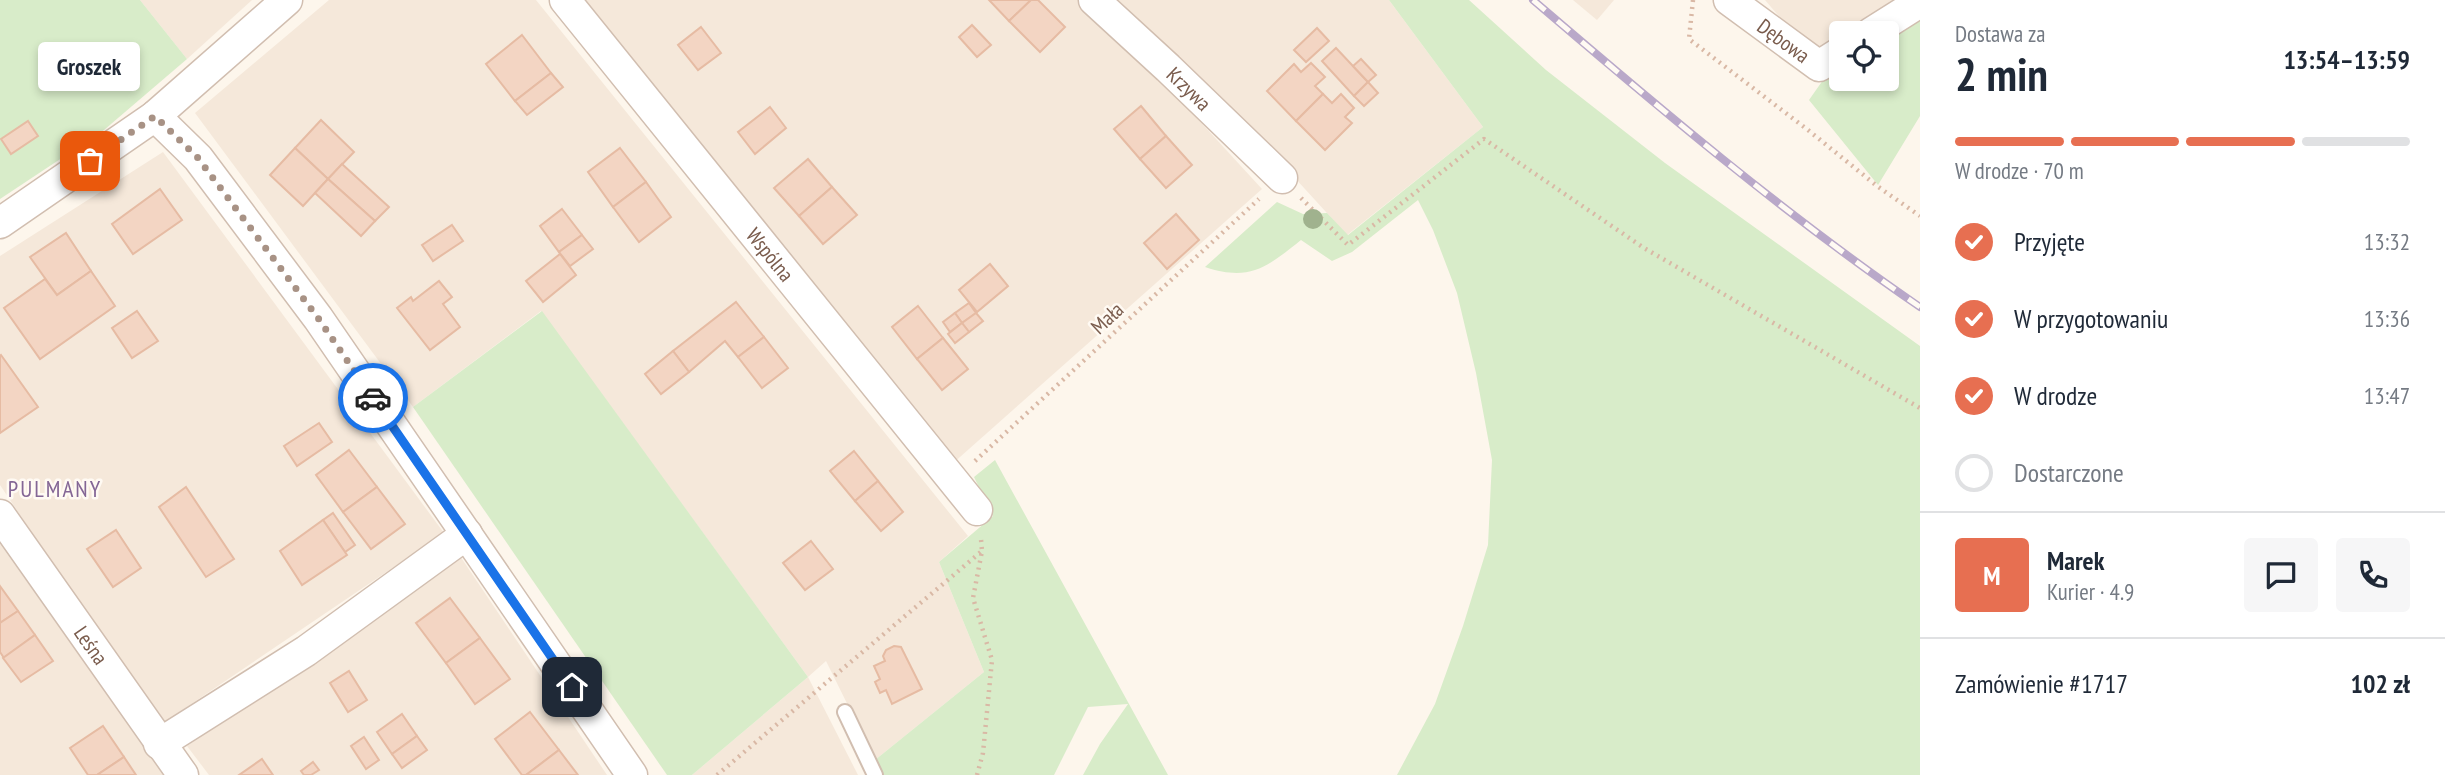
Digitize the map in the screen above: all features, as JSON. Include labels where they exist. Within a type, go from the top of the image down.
[{"type":"street","points":[[0,223],[155,116],[287,0]]},
{"type":"street","name":"Wspólna","points":[[565,0],[977,510]]},
{"type":"street","name":"Krzywa","points":[[1094,0],[1282,178]]},
{"type":"street","name":"Dębowa","points":[[1729,0],[1819,66],[1829,60]]},
{"type":"street","points":[[1890,21],[1920,2]]},
{"type":"street","points":[[155,116],[198,158],[318,318],[632,775]]},
{"type":"street","name":"Leśna","points":[[0,515],[183,775]]},
{"type":"street","points":[[159,744],[306,650],[467,534]]},
{"type":"lane","points":[[845,712],[875,775]]},
{"type":"path","points":[[1693,0],[1689,38],[1877,186],[1920,216]]},
{"type":"path","points":[[1282,178],[1348,245],[1484,138],[1644,248],[1920,408]]},
{"type":"path","name":"Mała","points":[[954,480],[1282,178]]},
{"type":"path","points":[[977,510],[982,551],[973,598],[992,660],[983,753],[977,775]]},
{"type":"path","points":[[717,775],[982,551]]},
{"type":"shaded area","points":[[140,0],[252,0],[187,59]]},
{"type":"shaded area","points":[[329,0],[536,0],[968,536],[939,562],[984,672],[875,760],[826,661],[808,677],[541,311],[413,407],[195,113]]},
{"type":"shaded area","points":[[583,0],[1084,0],[1138,54],[1262,189],[951,465]]},
{"type":"shaded area","points":[[1113,0],[1389,0],[1483,127],[1347,235],[1294,177]]},
{"type":"shaded area","points":[[1573,0],[1614,0],[1597,20]]},
{"type":"shaded area","points":[[1765,0],[1920,0],[1898,21],[1829,21],[1828,73]]},
{"type":"shaded area","points":[[163,152],[444,533],[162,726],[0,485],[0,256]]},
{"type":"shaded area","points":[[0,544],[165,775],[0,775]]},
{"type":"shaded area","points":[[460,556],[607,775],[209,775],[187,746]]},
{"type":"shaded area","points":[[808,677],[858,775],[692,775]]},
{"type":"green space","points":[[0,0],[140,0],[187,59],[104,130],[0,199]]},
{"type":"green space","points":[[1389,0],[1469,0],[1546,70],[1665,163],[1920,346],[1920,775],[1397,775],[1435,704],[1488,545],[1492,460],[1476,373],[1457,293],[1433,230],[1418,200],[1352,252],[1332,261],[1301,240],[1278,258],[1257,269],[1234,273],[1205,267],[1277,202],[1303,214],[1327,213],[1348,235],[1483,127]]},
{"type":"green space","points":[[1920,12],[1920,116],[1878,185],[1809,100],[1829,72],[1829,91],[1899,91],[1899,26]]},
{"type":"green space","points":[[542,311],[808,677],[692,775],[667,775],[413,407]]},
{"type":"green space","points":[[995,460],[1168,775],[1083,775],[1100,744],[1128,704],[1088,707],[1054,775],[882,775],[875,760],[984,672],[939,562],[993,516],[974,477]]},
{"type":"building","points":[[989,0],[1031,0],[1009,21]]},
{"type":"building","points":[[1031,0],[1038,0],[1065,27],[1040,52],[1009,21]]},
{"type":"building","points":[[972,25],[991,45],[977,57],[959,37]]},
{"type":"building","points":[[701,27],[721,53],[698,70],[678,45]]},
{"type":"building","points":[[1317,28],[1329,41],[1306,62],[1294,50]]},
{"type":"building","points":[[522,35],[551,73],[515,101],[486,64]]},
{"type":"building","points":[[1336,48],[1368,82],[1354,96],[1322,61]]},
{"type":"building","points":[[1361,59],[1376,75],[1368,82],[1353,66]]},
{"type":"building","points":[[1311,63],[1325,77],[1315,86],[1323,94],[1296,121],[1267,91],[1294,64],[1301,72]]},
{"type":"building","points":[[551,73],[563,87],[527,115],[515,101]]},
{"type":"building","points":[[1368,82],[1378,93],[1364,106],[1354,96]]},
{"type":"building","points":[[1323,94],[1332,103],[1341,94],[1354,108],[1345,117],[1352,123],[1325,150],[1296,121]]},
{"type":"building","points":[[1141,106],[1166,136],[1140,159],[1114,129]]},
{"type":"building","points":[[770,107],[786,128],[755,154],[738,132]]},
{"type":"building","points":[[321,120],[354,152],[328,179],[295,148]]},
{"type":"building","points":[[28,121],[38,136],[11,154],[1,139]]},
{"type":"building","points":[[1166,136],[1192,165],[1166,188],[1140,159]]},
{"type":"building","points":[[295,148],[328,179],[303,206],[270,175]]},
{"type":"building","points":[[620,148],[646,182],[613,207],[588,172]]},
{"type":"building","points":[[808,159],[832,187],[799,216],[774,188]]},
{"type":"building","points":[[342,164],[389,207],[375,221],[328,179]]},
{"type":"building","points":[[328,179],[375,221],[361,236],[315,193]]},
{"type":"building","points":[[646,182],[671,217],[639,242],[613,207]]},
{"type":"building","points":[[832,187],[857,215],[823,244],[799,216]]},
{"type":"building","points":[[160,189],[182,220],[133,254],[112,224]]},
{"type":"building","points":[[562,209],[582,235],[559,252],[540,226]]},
{"type":"building","points":[[1176,214],[1199,240],[1167,269],[1144,243]]},
{"type":"building","points":[[452,225],[463,241],[433,261],[422,245]]},
{"type":"building","points":[[66,233],[91,271],[57,295],[30,257]]},
{"type":"building","points":[[582,235],[593,249],[570,266],[559,252]]},
{"type":"building","points":[[560,254],[576,275],[543,302],[526,281]]},
{"type":"building","points":[[990,264],[1008,286],[977,312],[959,290]]},
{"type":"building","points":[[91,271],[115,306],[40,359],[4,308],[45,279],[57,295]]},
{"type":"building","points":[[439,281],[452,297],[443,304],[460,327],[430,350],[397,308],[411,297],[413,301]]},
{"type":"building","points":[[736,302],[764,337],[738,357],[725,341],[689,372],[673,351]]},
{"type":"building","points":[[969,303],[976,313],[962,323],[955,313]]},
{"type":"building","points":[[918,306],[943,338],[917,359],[892,327]]},
{"type":"building","points":[[137,311],[158,341],[132,358],[112,328]]},
{"type":"building","points":[[955,313],[962,323],[950,332],[943,322]]},
{"type":"building","points":[[976,313],[983,321],[969,332],[962,323]]},
{"type":"building","points":[[962,323],[969,332],[955,343],[948,334]]},
{"type":"building","points":[[764,337],[788,368],[762,388],[738,357]]},
{"type":"building","points":[[943,338],[968,369],[942,390],[917,359]]},
{"type":"building","points":[[673,351],[689,372],[661,394],[645,374]]},
{"type":"building","points":[[0,356],[38,407],[0,433]]},
{"type":"building","points":[[319,423],[332,442],[297,466],[284,446]]},
{"type":"building","points":[[349,450],[377,487],[343,512],[316,475]]},
{"type":"building","points":[[854,451],[878,481],[855,501],[830,471]]},
{"type":"building","points":[[878,481],[903,512],[881,531],[855,501]]},
{"type":"building","points":[[186,487],[234,559],[206,577],[159,507]]},
{"type":"building","points":[[377,487],[405,524],[371,549],[343,512]]},
{"type":"building","points":[[333,513],[355,545],[345,552],[323,520]]},
{"type":"building","points":[[323,520],[347,555],[302,585],[280,551]]},
{"type":"building","points":[[116,530],[141,568],[113,587],[87,549]]},
{"type":"building","points":[[811,541],[833,569],[805,590],[783,563]]},
{"type":"building","points":[[0,586],[18,611],[0,623]]},
{"type":"building","points":[[450,598],[480,638],[446,663],[416,623]]},
{"type":"building","points":[[18,611],[35,635],[4,658],[0,652],[0,623]]},
{"type":"building","points":[[35,635],[53,661],[21,682],[3,658]]},
{"type":"building","points":[[480,638],[510,679],[475,704],[446,663]]},
{"type":"building","points":[[894,646],[901,647],[922,689],[892,704],[886,690],[880,693],[875,682],[880,679],[874,666],[885,661],[883,656],[886,650]]},
{"type":"building","points":[[349,671],[367,700],[348,712],[330,683]]},
{"type":"building","points":[[530,712],[559,750],[526,775],[522,775],[495,739]]},
{"type":"building","points":[[402,714],[417,736],[392,754],[377,732]]},
{"type":"building","points":[[103,726],[124,757],[97,775],[88,775],[70,748]]},
{"type":"building","points":[[417,736],[427,750],[402,768],[392,754]]},
{"type":"building","points":[[364,737],[379,760],[366,769],[351,746]]},
{"type":"building","points":[[559,750],[578,775],[526,775]]},
{"type":"building","points":[[124,757],[136,775],[97,775]]},
{"type":"building","points":[[262,759],[273,775],[239,775]]},
{"type":"building","points":[[313,762],[319,770],[311,775],[304,775],[301,771]]},
{"type":"railway","points":[[1533,0],[1771,197],[1920,307]]},
{"type":"way so far","points":[[90,161],[155,116],[198,158],[318,318],[373,398]]},
{"type":"place","name":"Groszek","points":[[90,161]]},
{"type":"district","name":"PULMANY","points":[[55,488]]},
{"type":"route","points":[[373,398],[572,687]]}]
